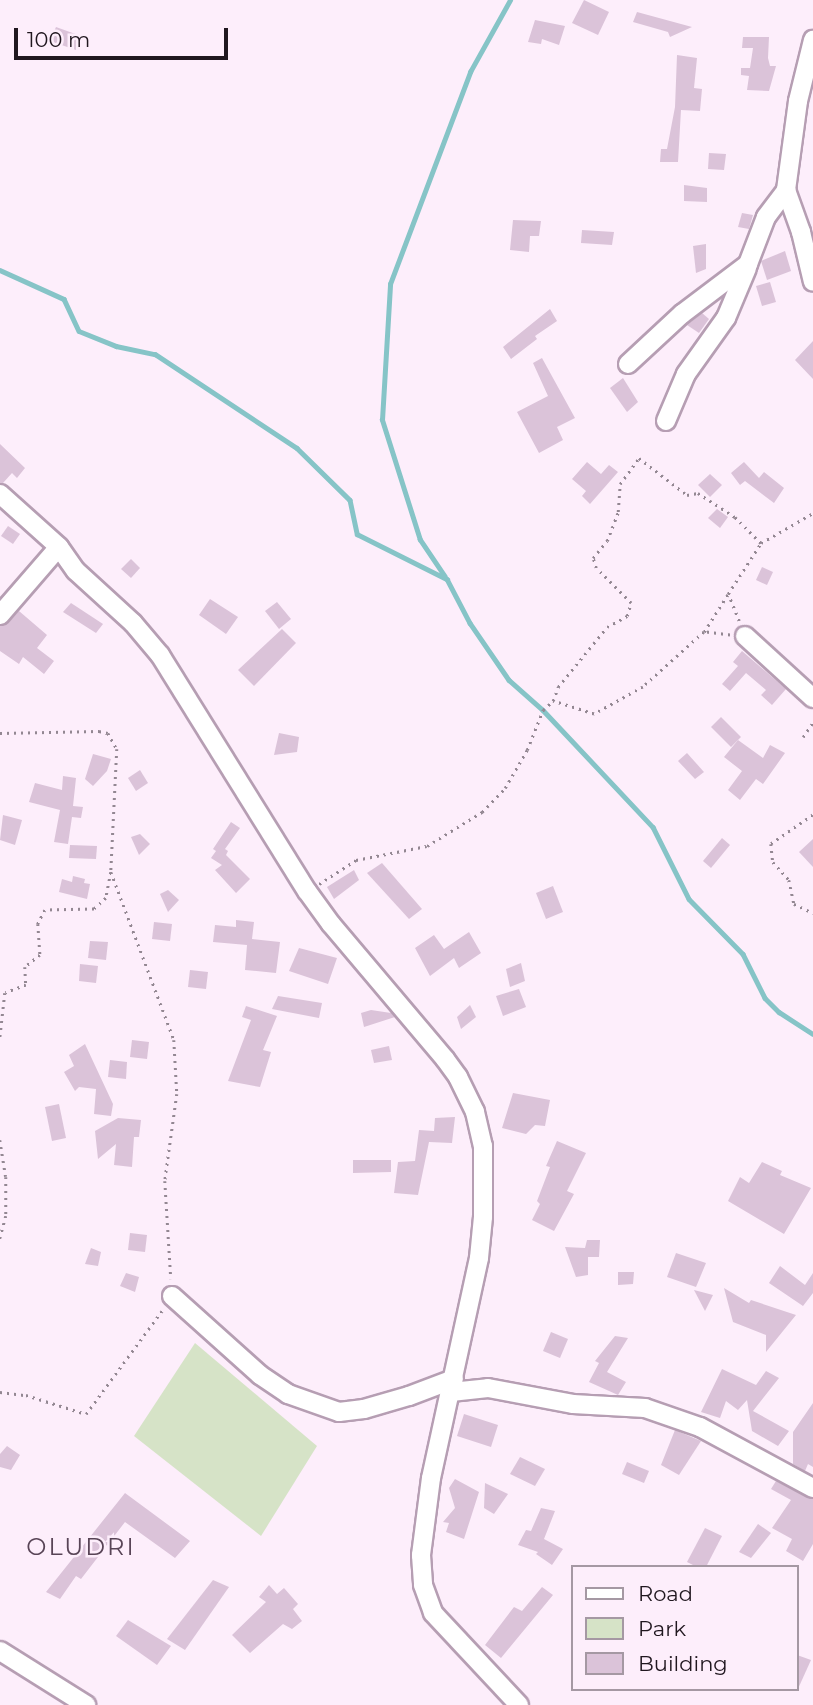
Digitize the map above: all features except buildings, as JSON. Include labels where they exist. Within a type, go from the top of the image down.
[{"type":"street","points":[[813,40],[798,101],[786,190],[801,232],[813,282]]},
{"type":"street","points":[[666,421],[682,381],[726,318],[766,218],[786,190]]},
{"type":"street","points":[[628,364],[682,314],[748,264]]},
{"type":"street","points":[[0,494],[59,547],[76,571],[117,607],[160,655],[307,891],[331,924],[444,1059],[475,1112],[483,1146],[483,1217],[479,1258],[426,1510],[421,1555],[423,1585],[433,1614],[519,1705]]},
{"type":"street","points":[[0,615],[59,547]]},
{"type":"street","points":[[746,636],[813,698]]},
{"type":"street","points":[[172,1296],[260,1375],[288,1394],[338,1412],[365,1409],[452,1386],[488,1388],[573,1404],[650,1410],[700,1427],[813,1488]]},
{"type":"street","points":[[0,1651],[86,1705]]},
{"type":"path","points":[[307,891],[356,860],[427,846],[482,812],[505,788],[527,750],[543,710],[553,701],[558,687],[607,627],[627,615],[631,603],[596,568],[593,558],[607,541],[618,512],[620,484],[639,458],[687,495],[698,493],[734,517],[761,543]]},
{"type":"path","points":[[553,701],[594,714],[643,687],[704,632],[761,543],[813,513]]},
{"type":"path","points":[[704,632],[746,636],[728,594]]},
{"type":"path","points":[[803,737],[813,722]]},
{"type":"path","points":[[0,733],[99,731],[108,733],[117,749],[111,872],[106,898],[94,909],[46,910],[38,924],[40,954],[25,967],[26,985],[5,993],[0,1038]]},
{"type":"path","points":[[813,815],[771,844],[773,862],[789,880],[794,904],[813,914]]},
{"type":"path","points":[[0,1392],[26,1395],[86,1414],[172,1296],[165,1181],[177,1094],[174,1040],[111,872]]},
{"type":"path","points":[[0,1140],[6,1177],[6,1216],[0,1239]]},
{"type":"green space","points":[[195,1343],[317,1446],[261,1536],[134,1436]]},
{"type":"waterway","points":[[445,577],[420,540],[382,420],[390,284],[470,72],[510,0]]},
{"type":"waterway","points":[[0,270],[64,299],[79,331],[116,346],[155,354],[297,448],[350,500],[357,534],[447,579],[470,623],[509,680],[543,710],[653,827],[689,899],[743,954],[765,998],[779,1012],[813,1034]]},
{"type":"district","name":"OLUDRI","points":[[81,1547]]}]
